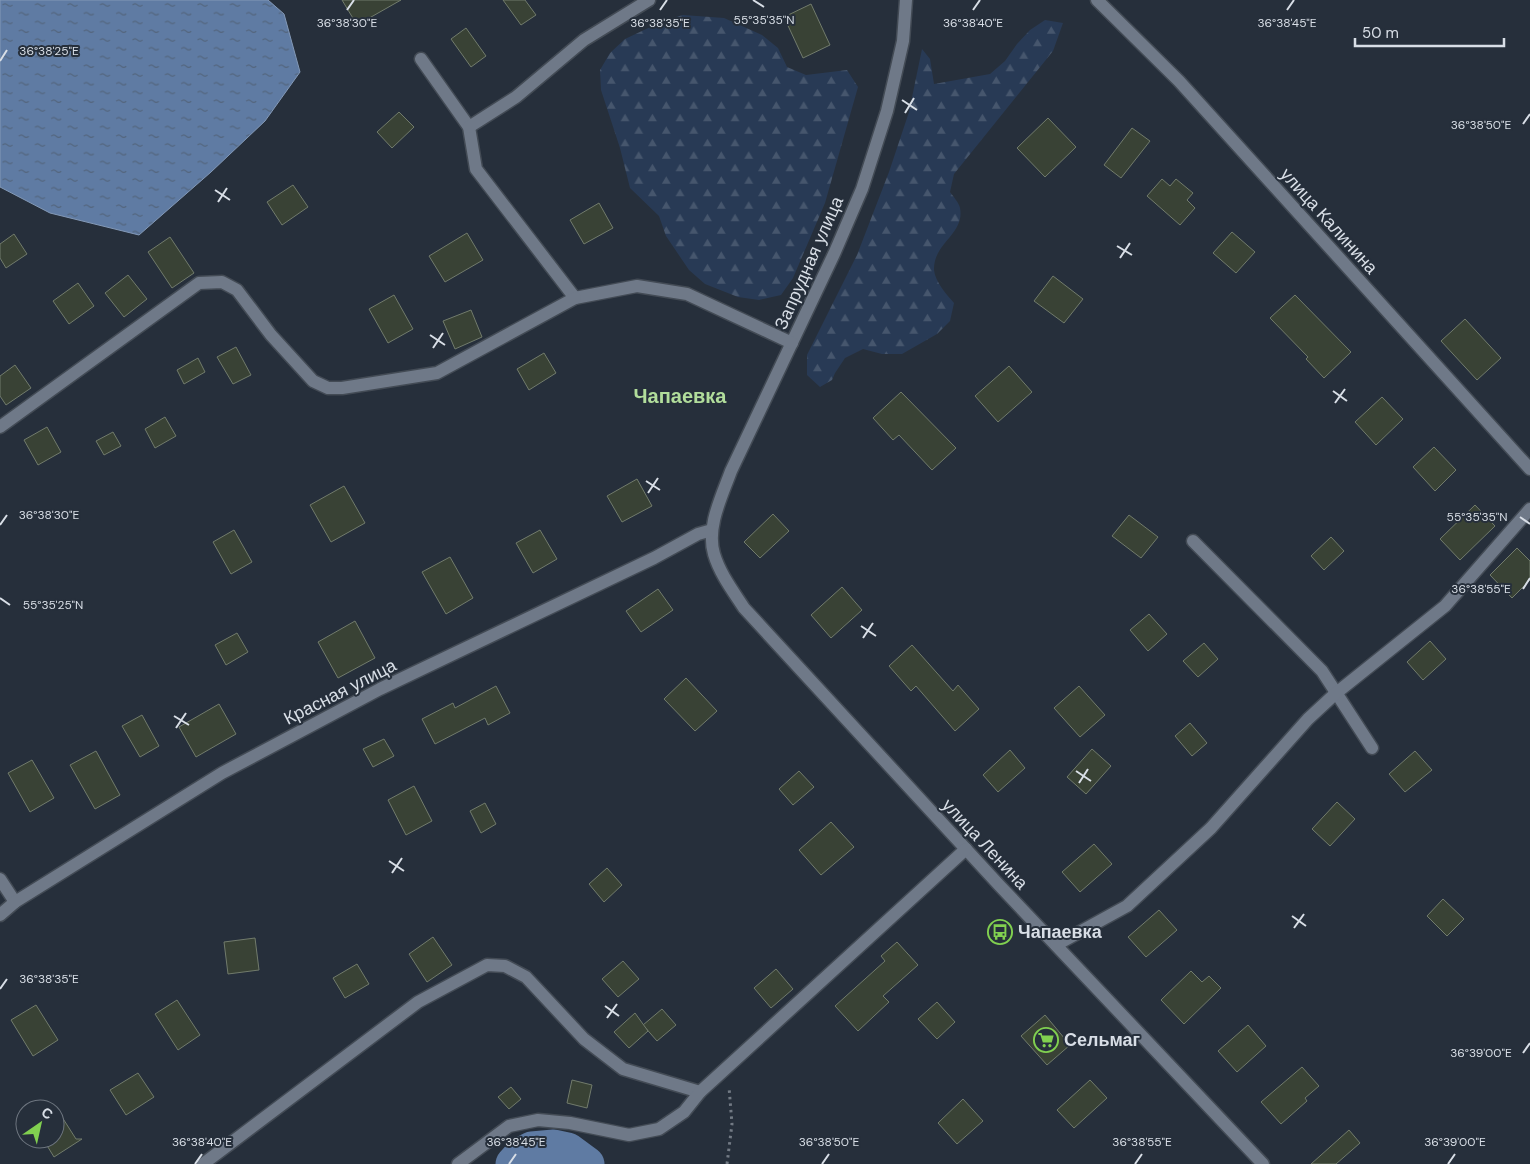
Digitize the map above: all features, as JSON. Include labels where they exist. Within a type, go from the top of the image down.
[{"type":"street","points":[[469,127],[516,97],[584,40],[649,0]]},
{"type":"street","name":"Запрудная улица","points":[[712,530],[731,471],[862,189],[887,111],[903,41],[906,0]]},
{"type":"street","name":"улица Калинина","points":[[1097,0],[1179,81],[1530,469]]},
{"type":"street","points":[[421,59],[469,127],[476,170],[575,298]]},
{"type":"street","points":[[0,427],[199,283],[222,282],[237,290],[271,335],[313,381],[328,388],[342,388],[437,373],[575,298],[637,286],[687,294],[792,343]]},
{"type":"street","points":[[1056,945],[1126,906],[1211,828],[1308,718],[1445,606],[1530,509]]},
{"type":"street","name":"улица Ленина","points":[[712,530],[714,552],[724,578],[744,608],[966,849],[1263,1164]]},
{"type":"street","name":"Красная улица","points":[[0,915],[16,902],[231,769],[380,690],[654,558],[698,534],[712,530]]},
{"type":"street","points":[[1193,541],[1322,672],[1372,748]]},
{"type":"street","points":[[458,1164],[509,1126],[538,1120],[570,1123],[629,1135],[659,1129],[684,1112],[700,1092],[966,849]]},
{"type":"street","points":[[0,879],[16,902]]},
{"type":"street","points":[[204,1164],[418,1002],[487,965],[505,966],[526,977],[584,1039],[623,1068],[700,1092]]},
{"type":"path","points":[[727,1164],[732,1124],[728,1067]]},
{"type":"green space","points":[[683,15],[724,18],[762,35],[778,48],[787,67],[806,75],[847,70],[858,87],[825,203],[793,278],[781,295],[759,300],[738,297],[705,284],[689,270],[666,236],[659,216],[630,188],[620,148],[601,90],[600,70],[610,53],[625,39],[663,21]]},
{"type":"green space","points":[[1045,20],[1063,23],[1053,51],[954,174],[950,192],[960,208],[960,217],[954,232],[938,253],[934,270],[939,284],[954,303],[950,321],[937,334],[902,354],[882,354],[863,349],[845,358],[832,380],[820,387],[807,375],[807,355],[857,255],[889,172],[909,112],[922,49],[930,59],[934,84],[990,74],[1005,61],[1030,30]]},
{"type":"water","points":[[0,0],[268,0],[284,14],[300,72],[265,121],[211,172],[139,235],[50,213],[0,187]]},
{"type":"building","points":[[342,0],[401,0],[357,25]]},
{"type":"building","points":[[503,0],[525,0],[536,15],[521,25]]},
{"type":"building","points":[[811,4],[830,45],[803,58],[784,17]]},
{"type":"building","points":[[466,28],[486,56],[471,67],[451,39]]},
{"type":"building","points":[[399,112],[414,127],[392,148],[377,132]]},
{"type":"building","points":[[1048,118],[1076,147],[1045,177],[1017,148]]},
{"type":"building","points":[[1132,128],[1150,141],[1121,178],[1104,165]]},
{"type":"building","points":[[1162,179],[1170,186],[1176,179],[1193,193],[1187,200],[1195,208],[1180,225],[1147,196]]},
{"type":"building","points":[[293,185],[308,207],[282,225],[267,202]]},
{"type":"building","points":[[599,203],[613,228],[584,244],[570,220]]},
{"type":"building","points":[[1232,232],[1255,252],[1236,273],[1213,253]]},
{"type":"building","points":[[467,233],[483,260],[445,282],[429,256]]},
{"type":"building","points":[[14,234],[27,254],[6,268],[0,258],[0,244]]},
{"type":"building","points":[[170,237],[194,273],[172,288],[148,252]]},
{"type":"building","points":[[128,275],[147,299],[124,317],[105,293]]},
{"type":"building","points":[[1053,276],[1083,299],[1064,323],[1034,301]]},
{"type":"building","points":[[78,283],[94,306],[69,324],[53,301]]},
{"type":"building","points":[[394,295],[413,329],[388,343],[369,309]]},
{"type":"building","points":[[1295,295],[1351,352],[1324,378],[1306,359],[1308,357],[1270,318]]},
{"type":"building","points":[[471,310],[482,337],[455,349],[443,321]]},
{"type":"building","points":[[1465,319],[1501,358],[1477,380],[1441,341]]},
{"type":"building","points":[[236,347],[251,375],[233,384],[217,357]]},
{"type":"building","points":[[544,353],[556,373],[529,390],[517,369]]},
{"type":"building","points":[[198,358],[205,372],[184,384],[177,370]]},
{"type":"building","points":[[15,365],[31,388],[6,405],[0,396],[0,376]]},
{"type":"building","points":[[1009,366],[1032,392],[998,422],[975,396]]},
{"type":"building","points":[[901,392],[956,448],[932,470],[899,435],[893,440],[873,418]]},
{"type":"building","points":[[1382,397],[1403,419],[1376,445],[1355,422]]},
{"type":"building","points":[[165,417],[176,436],[155,448],[145,429]]},
{"type":"building","points":[[47,427],[61,452],[38,465],[24,440]]},
{"type":"building","points":[[113,432],[121,446],[104,455],[96,441]]},
{"type":"building","points":[[1434,447],[1456,470],[1435,491],[1413,467]]},
{"type":"building","points":[[637,479],[652,506],[622,522],[607,496]]},
{"type":"building","points":[[344,486],[365,523],[331,542],[310,505]]},
{"type":"building","points":[[1475,505],[1495,526],[1460,560],[1440,539]]},
{"type":"building","points":[[773,514],[789,531],[760,558],[744,542]]},
{"type":"building","points":[[1129,515],[1158,537],[1141,558],[1112,536]]},
{"type":"building","points":[[234,530],[252,562],[231,574],[213,542]]},
{"type":"building","points":[[540,530],[557,559],[533,573],[516,543]]},
{"type":"building","points":[[1331,537],[1344,551],[1324,570],[1311,556]]},
{"type":"building","points":[[1517,548],[1530,561],[1530,580],[1512,598],[1490,575]]},
{"type":"building","points":[[450,557],[473,598],[446,614],[422,572]]},
{"type":"building","points":[[842,587],[862,610],[831,638],[811,615]]},
{"type":"building","points":[[658,589],[673,610],[641,632],[626,611]]},
{"type":"building","points":[[1149,614],[1167,634],[1148,651],[1130,630]]},
{"type":"building","points":[[355,621],[375,658],[338,678],[318,642]]},
{"type":"building","points":[[237,633],[248,652],[226,665],[215,645]]},
{"type":"building","points":[[1430,641],[1446,659],[1423,680],[1407,662]]},
{"type":"building","points":[[1204,643],[1218,659],[1198,677],[1183,661]]},
{"type":"building","points":[[912,645],[953,691],[958,685],[979,709],[955,731],[916,686],[911,691],[889,666]]},
{"type":"building","points":[[686,678],[717,711],[695,731],[664,699]]},
{"type":"building","points":[[496,686],[510,713],[488,725],[485,718],[435,744],[422,719],[453,703],[455,708]]},
{"type":"building","points":[[1079,686],[1105,715],[1080,737],[1054,708]]},
{"type":"building","points":[[219,704],[236,734],[196,757],[179,727]]},
{"type":"building","points":[[142,715],[159,746],[140,757],[122,726]]},
{"type":"building","points":[[1190,723],[1207,743],[1192,756],[1175,736]]},
{"type":"building","points":[[384,739],[394,756],[373,767],[363,749]]},
{"type":"building","points":[[1092,749],[1111,766],[1086,794],[1067,777]]},
{"type":"building","points":[[1010,750],[1025,768],[998,792],[983,775]]},
{"type":"building","points":[[96,751],[120,795],[95,809],[70,765]]},
{"type":"building","points":[[1415,751],[1432,770],[1405,792],[1389,774]]},
{"type":"building","points":[[32,760],[54,798],[30,812],[8,773]]},
{"type":"building","points":[[799,771],[814,787],[793,805],[779,789]]},
{"type":"building","points":[[414,786],[432,821],[406,835],[388,800]]},
{"type":"building","points":[[1337,802],[1355,819],[1330,846],[1312,829]]},
{"type":"building","points":[[485,803],[496,824],[481,833],[470,811]]},
{"type":"building","points":[[831,822],[854,847],[821,875],[799,850]]},
{"type":"building","points":[[1094,844],[1112,864],[1080,892],[1062,872]]},
{"type":"building","points":[[607,868],[622,885],[604,902],[589,884]]},
{"type":"building","points":[[1443,899],[1464,919],[1447,936],[1427,916]]},
{"type":"building","points":[[1159,910],[1177,930],[1146,957],[1128,937]]},
{"type":"building","points":[[433,937],[452,965],[427,982],[409,954]]},
{"type":"building","points":[[255,938],[259,970],[228,974],[224,942]]},
{"type":"building","points":[[897,942],[918,965],[883,996],[889,1002],[858,1031],[835,1006],[885,961],[881,956]]},
{"type":"building","points":[[623,961],[639,979],[618,997],[602,979]]},
{"type":"building","points":[[357,964],[369,984],[345,998],[333,978]]},
{"type":"building","points":[[776,969],[793,989],[771,1008],[754,988]]},
{"type":"building","points":[[1191,971],[1202,982],[1209,976],[1221,988],[1184,1024],[1161,1000]]},
{"type":"building","points":[[177,1000],[200,1035],[178,1050],[155,1014]]},
{"type":"building","points":[[937,1002],[955,1022],[937,1039],[918,1019]]},
{"type":"building","points":[[36,1005],[58,1040],[33,1056],[11,1020]]},
{"type":"building","points":[[662,1009],[676,1025],[657,1041],[643,1025]]},
{"type":"building","points":[[635,1013],[648,1031],[629,1048],[614,1032]]},
{"type":"building","name":"Сельмаг","points":[[1045,1015],[1070,1045],[1047,1065],[1021,1036]]},
{"type":"building","points":[[1248,1025],[1266,1046],[1237,1072],[1218,1051]]},
{"type":"building","points":[[1302,1067],[1319,1086],[1305,1098],[1307,1101],[1281,1124],[1261,1102]]},
{"type":"building","points":[[138,1073],[154,1097],[126,1115],[110,1090]]},
{"type":"building","points":[[572,1080],[592,1085],[587,1108],[567,1103]]},
{"type":"building","points":[[1090,1080],[1107,1098],[1074,1128],[1057,1110]]},
{"type":"building","points":[[511,1087],[521,1099],[509,1109],[498,1097]]},
{"type":"building","points":[[963,1099],[983,1121],[957,1144],[938,1123]]},
{"type":"building","points":[[65,1122],[76,1139],[82,1139],[54,1157],[49,1149],[65,1149]]},
{"type":"building","points":[[1349,1130],[1360,1143],[1336,1164],[1311,1164]]},
{"type":"waterway","points":[[513,1164],[522,1154],[532,1149],[554,1147],[568,1150],[587,1164]]},
{"type":"place","name":"Чапаевка","points":[[1000,932]]},
{"type":"place","name":"Сельмаг","points":[[1046,1040]]},
{"type":"district","name":"Чапаевка","points":[[680,396]]}]
